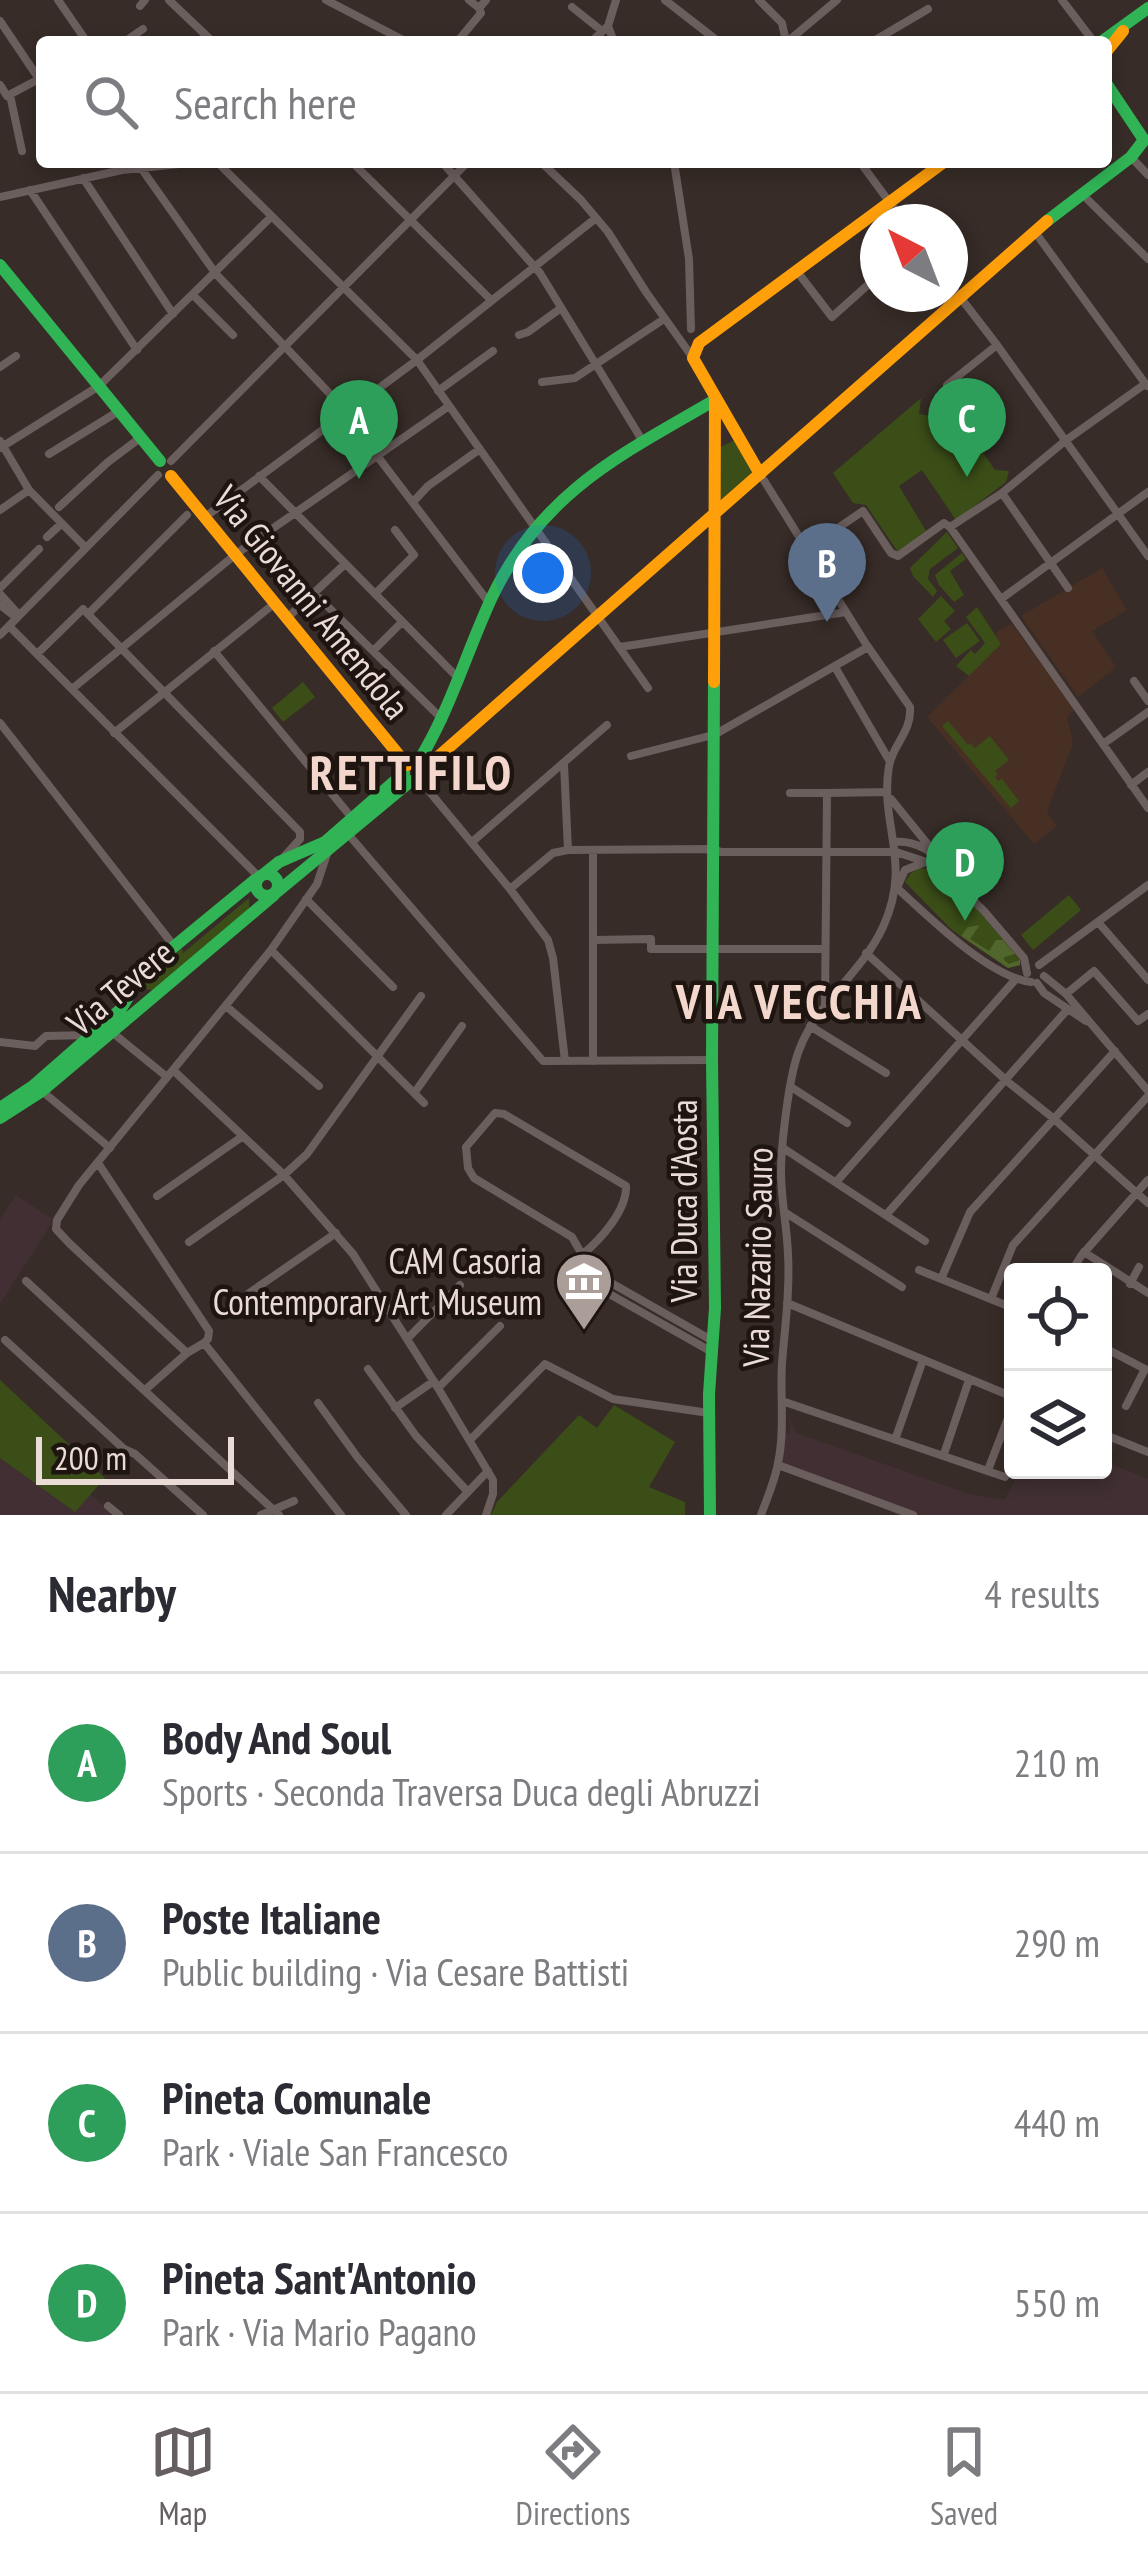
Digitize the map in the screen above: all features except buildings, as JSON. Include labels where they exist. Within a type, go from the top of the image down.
[{"type":"street","points":[[58,0],[83,36]]},
{"type":"street","points":[[169,0],[207,36]]},
{"type":"street","points":[[326,0],[395,36]]},
{"type":"street","points":[[462,36],[481,13],[482,4],[469,0]]},
{"type":"street","points":[[597,36],[616,0]]},
{"type":"street","points":[[665,0],[711,36]]},
{"type":"street","points":[[759,0],[782,22],[785,36]]},
{"type":"street","points":[[793,36],[837,0]]},
{"type":"street","points":[[1063,0],[1097,36]]},
{"type":"street","points":[[572,7],[610,36]]},
{"type":"street","points":[[1112,37],[1148,8]]},
{"type":"street","points":[[882,36],[928,9]]},
{"type":"street","points":[[0,21],[36,72]]},
{"type":"street","points":[[132,36],[143,28]]},
{"type":"street","points":[[8,96],[36,80]]},
{"type":"street","points":[[0,85],[8,96],[22,151]]},
{"type":"street","points":[[968,281],[1146,144],[1112,92]]},
{"type":"street","points":[[1131,157],[1148,176]]},
{"type":"street","points":[[0,196],[115,168]]},
{"type":"street","points":[[141,168],[214,272],[344,412],[490,606]]},
{"type":"street","points":[[223,168],[417,360],[648,688]]},
{"type":"street","points":[[358,168],[490,299]]},
{"type":"street","points":[[448,168],[535,266],[642,440]]},
{"type":"street","points":[[0,634],[462,168]]},
{"type":"street","points":[[547,168],[596,218],[693,358],[760,474],[910,707],[908,730],[889,760],[887,792],[897,888],[944,931],[1014,979]]},
{"type":"street","points":[[675,168],[689,259],[691,329]]},
{"type":"street","points":[[864,168],[890,202]]},
{"type":"street","points":[[693,358],[699,343],[710,334],[936,168]]},
{"type":"street","points":[[83,178],[173,314]]},
{"type":"street","points":[[30,190],[137,350]]},
{"type":"street","points":[[1081,193],[1148,259]]},
{"type":"street","points":[[86,548],[29,490],[1,445],[99,386],[271,217]]},
{"type":"street","points":[[205,517],[417,360],[596,218]]},
{"type":"street","points":[[950,527],[1147,386],[1035,232]]},
{"type":"street","name":"Via Giovanni Amendola","points":[[0,265],[548,940],[565,1061]]},
{"type":"street","points":[[796,270],[832,317],[860,292]]},
{"type":"street","points":[[193,296],[233,334]]},
{"type":"street","points":[[968,307],[1148,556]]},
{"type":"street","points":[[519,335],[561,308]]},
{"type":"street","points":[[279,862],[320,845],[413,772],[441,740],[715,514],[932,312]]},
{"type":"street","points":[[542,382],[574,378],[664,319]]},
{"type":"street","points":[[674,334],[691,329],[710,334]]},
{"type":"street","points":[[946,385],[997,344]]},
{"type":"street","points":[[438,391],[493,351]]},
{"type":"street","points":[[0,367],[16,356]]},
{"type":"street","points":[[441,740],[504,574],[535,527],[584,478],[715,400]]},
{"type":"street","name":"Via Duca d'Aosta","points":[[710,1515],[715,1308],[715,400]]},
{"type":"street","points":[[72,689],[236,554],[448,406]]},
{"type":"street","points":[[49,454],[119,411]]},
{"type":"street","points":[[713,435],[729,424]]},
{"type":"street","points":[[59,507],[140,438]]},
{"type":"street","points":[[413,502],[480,449]]},
{"type":"street","points":[[260,476],[460,680]]},
{"type":"street","points":[[0,510],[29,490]]},
{"type":"street","points":[[1000,599],[1148,492]]},
{"type":"street","points":[[1002,493],[1067,588]]},
{"type":"street","points":[[807,549],[863,511],[891,553],[898,556],[944,523],[950,527],[1148,808]]},
{"type":"street","points":[[88,614],[187,515]]},
{"type":"street","points":[[47,537],[61,524]]},
{"type":"street","points":[[375,594],[414,555],[395,530]]},
{"type":"street","points":[[39,549],[0,591],[37,654],[259,877],[261,895],[275,893]]},
{"type":"street","points":[[286,618],[345,564]]},
{"type":"street","points":[[314,593],[373,651],[441,740]]},
{"type":"street","points":[[114,733],[274,603]]},
{"type":"street","points":[[0,605],[15,620]]},
{"type":"street","points":[[0,1108],[33,1086],[121,1009],[138,979],[279,862],[301,838],[301,832],[83,609],[37,654]]},
{"type":"street","points":[[620,647],[846,612]]},
{"type":"street","points":[[373,651],[402,622]]},
{"type":"street","points":[[631,756],[713,735],[868,646]]},
{"type":"street","points":[[214,651],[352,818]]},
{"type":"street","points":[[835,667],[889,760]]},
{"type":"street","points":[[1134,681],[1148,700]]},
{"type":"street","points":[[1103,744],[1148,712]]},
{"type":"street","points":[[0,723],[174,946]]},
{"type":"street","points":[[471,842],[607,725]]},
{"type":"street","points":[[564,762],[568,850]]},
{"type":"street","name":"Via Tevere","points":[[0,1118],[42,1091],[113,1033],[349,834],[413,772]]},
{"type":"street","points":[[1131,784],[1148,772]]},
{"type":"street","points":[[790,794],[887,792]]},
{"type":"street","points":[[887,792],[942,865]]},
{"type":"street","points":[[825,1005],[827,793]]},
{"type":"street","points":[[349,834],[543,1061],[712,1060]]},
{"type":"street","points":[[510,889],[553,853],[568,850],[826,851],[896,847],[905,841],[931,852],[1037,974],[1066,994],[1148,1093],[1013,1246],[991,1299]]},
{"type":"street","points":[[593,850],[593,1061]]},
{"type":"street","points":[[187,1353],[56,1229],[57,1220],[79,1185],[271,950],[316,884],[328,851]]},
{"type":"street","points":[[897,888],[911,866],[942,865]]},
{"type":"street","points":[[837,1181],[1014,979],[1037,974],[1148,885]]},
{"type":"street","name":"Via Nazario Sauro","points":[[761,1515],[778,1465],[782,1431],[788,1254],[781,1170],[795,1063],[810,1025],[884,925],[897,888]]},
{"type":"street","points":[[306,899],[393,987]]},
{"type":"street","points":[[1098,922],[1148,980]]},
{"type":"street","points":[[593,940],[651,939],[651,949],[825,949]]},
{"type":"street","points":[[271,950],[424,1103]]},
{"type":"street","points":[[866,952],[1148,1203]]},
{"type":"street","points":[[1066,994],[1094,970],[1138,1021],[1148,1014]]},
{"type":"street","points":[[1037,974],[1044,993],[1088,1022]]},
{"type":"street","points":[[138,979],[141,993],[154,998]]},
{"type":"street","points":[[188,1242],[307,1154],[421,996]]},
{"type":"street","points":[[226,1006],[319,1086]]},
{"type":"street","points":[[886,1215],[1067,1010]]},
{"type":"street","points":[[810,1025],[886,1072]]},
{"type":"street","points":[[415,1092],[462,1026]]},
{"type":"street","points":[[113,1033],[243,1136],[353,1254],[488,1471],[495,1486],[486,1515]]},
{"type":"street","points":[[0,1042],[34,1046],[46,1036],[92,1035]]},
{"type":"street","points":[[941,1279],[970,1212],[1114,1051]]},
{"type":"street","points":[[791,1087],[847,1123]]},
{"type":"street","points":[[42,1091],[110,1148]]},
{"type":"street","name":"Via Duca d'Aosta","points":[[583,1254],[601,1237],[626,1199],[626,1186],[495,1113],[466,1147],[474,1178],[572,1237],[597,1287],[712,1347]]},
{"type":"street","points":[[157,1196],[243,1136]]},
{"type":"street","points":[[783,1148],[925,1241]]},
{"type":"street","points":[[98,1163],[209,1330],[208,1339],[145,1390]]},
{"type":"street","points":[[1077,1263],[1148,1180]]},
{"type":"street","points":[[784,1212],[902,1287]]},
{"type":"street","points":[[229,1307],[336,1233]]},
{"type":"street","points":[[1084,1252],[1148,1293]]},
{"type":"street","points":[[1130,1284],[1138,1267]]},
{"type":"street","points":[[919,1270],[1004,1304]]},
{"type":"street","points":[[26,1281],[276,1512]]},
{"type":"street","points":[[407,1339],[460,1285]]},
{"type":"street","points":[[787,1303],[1004,1397]]},
{"type":"street","points":[[395,1408],[436,1384],[500,1326]]},
{"type":"street","points":[[4,1340],[203,1515]]},
{"type":"street","points":[[204,1342],[341,1515]]},
{"type":"street","points":[[1112,1352],[1145,1370],[1126,1406]]},
{"type":"street","points":[[896,1437],[922,1360]]},
{"type":"street","points":[[470,1440],[545,1364],[614,1399],[710,1413]]},
{"type":"street","points":[[368,1369],[416,1436],[468,1492]]},
{"type":"street","points":[[944,1454],[969,1380]]},
{"type":"street","points":[[782,1401],[1004,1477]]},
{"type":"street","points":[[318,1403],[406,1515]]},
{"type":"street","points":[[988,1470],[1004,1426]]},
{"type":"street","points":[[1112,1438],[1148,1452]]},
{"type":"street","points":[[778,1465],[914,1515]]},
{"type":"street","points":[[446,1515],[488,1471]]},
{"type":"street","points":[[261,1515],[294,1501]]},
{"type":"street","points":[[108,1506],[118,1515]]},
{"type":"shaded area","points":[[1102,568],[1127,610],[1092,631],[1116,667],[1078,697],[1021,616]]},
{"type":"shaded area","points":[[1012,624],[1075,709],[1067,717],[1073,743],[1047,812],[1057,826],[1034,844],[927,717],[1001,644],[995,633]]},
{"type":"shaded area","points":[[16,1195],[54,1220],[0,1304],[0,1219]]},
{"type":"shaded area","points":[[788,1416],[797,1433],[969,1494],[1005,1500],[1016,1479],[1112,1479],[1112,1464],[1148,1479],[1148,1515],[897,1515],[779,1468],[780,1432],[789,1434]]},
{"type":"shaded area","points":[[0,1458],[74,1511],[90,1494],[114,1515],[0,1515]]},
{"type":"green space","points":[[921,398],[919,414],[957,416],[995,470],[1009,471],[1006,482],[956,520],[922,470],[899,486],[926,531],[898,552],[866,505],[853,503],[833,473]]},
{"type":"green space","points":[[735,440],[756,474],[720,506],[717,449]]},
{"type":"green space","points":[[947,532],[958,548],[930,569],[928,579],[937,591],[933,597],[910,568]]},
{"type":"green space","points":[[962,553],[966,559],[950,571],[964,595],[954,602],[935,575]]},
{"type":"green space","points":[[941,596],[955,611],[944,621],[951,629],[936,642],[918,619]]},
{"type":"green space","points":[[977,607],[1001,644],[969,676],[956,666],[985,643],[966,617]]},
{"type":"green space","points":[[967,623],[980,641],[956,658],[943,640]]},
{"type":"green space","points":[[303,682],[315,697],[283,722],[272,708]]},
{"type":"green space","points":[[948,721],[975,748],[990,736],[1009,760],[995,771],[995,777],[1019,801],[1011,808],[942,726]]},
{"type":"green space","points":[[920,868],[944,874],[946,883],[954,884],[966,902],[973,904],[1020,965],[1008,968],[952,930],[905,882]]},
{"type":"green space","points":[[1069,895],[1081,910],[1033,950],[1021,935]]},
{"type":"green space","points":[[249,898],[249,910],[152,990],[145,989],[144,980]]},
{"type":"green space","points":[[980,925],[970,939],[989,951],[996,940],[1003,940],[1015,954],[1004,960],[1009,964],[1020,960],[1020,965],[1008,968],[961,936],[968,927]]},
{"type":"green space","points":[[0,1380],[105,1478],[75,1512],[0,1458]]},
{"type":"green space","points":[[614,1405],[675,1442],[649,1487],[685,1502],[685,1515],[491,1515],[497,1502],[579,1415],[597,1428]]},
{"type":"traffic: fast","points":[[1109,36],[1148,8]]},
{"type":"traffic: fast","points":[[1047,221],[1131,157],[1144,140],[1112,92]]},
{"type":"traffic: fast","points":[[0,265],[160,461]]},
{"type":"traffic: fast","points":[[417,764],[492,597],[535,530],[559,503],[616,459],[715,400]]},
{"type":"traffic: fast","points":[[710,1515],[709,1394],[715,1308],[714,682]]},
{"type":"traffic: fast","points":[[264,874],[279,862],[325,842],[404,773]]},
{"type":"traffic: fast","points":[[277,892],[411,781]]},
{"type":"traffic: fast","points":[[267,874],[278,885],[267,896],[256,885],[267,874]]},
{"type":"traffic: fast","points":[[0,1108],[33,1086],[121,1009],[143,972],[255,880]]},
{"type":"traffic: fast","points":[[0,1118],[42,1091],[274,895]]},
{"type":"traffic: slow","points":[[1112,45],[1123,31]]},
{"type":"traffic: slow","points":[[760,474],[693,358],[699,343],[936,168]]},
{"type":"traffic: slow","points":[[422,771],[1047,221]]},
{"type":"traffic: slow","points":[[714,682],[715,400]]},
{"type":"traffic: slow","points":[[171,476],[407,765]]},
{"type":"place","name":"Pineta Comunale","points":[[967,477]]},
{"type":"place","name":"Body And Soul","points":[[359,479]]},
{"type":"place","name":"Poste Italiane","points":[[827,622]]},
{"type":"place","name":"Pineta Sant'Antonio","points":[[965,921]]},
{"type":"place","name":"CAM Casoria Contemporary Art Museum","points":[[584,1332]]},
{"type":"district","name":"RETTIFILO","points":[[412,772]]},
{"type":"district","name":"VIA VECCHIA","points":[[800,1001]]}]
